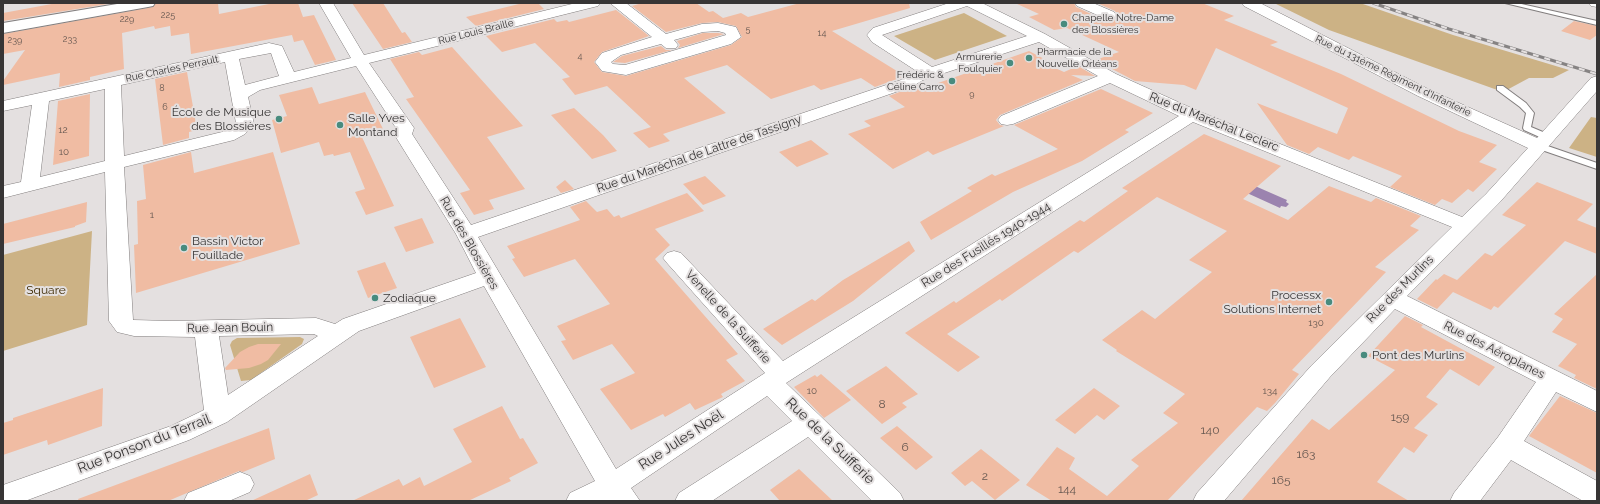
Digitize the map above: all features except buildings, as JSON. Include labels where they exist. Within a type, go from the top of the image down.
[{"type":"main road","points":[[3,28],[148,3]]},
{"type":"street","name":"Rue des Blossières","points":[[326,3],[360,61],[405,128],[403,134],[466,234],[489,276],[619,493]]},
{"type":"street","name":"Rue Louis Braille","points":[[360,61],[593,3]]},
{"type":"street","points":[[617,3],[683,54]]},
{"type":"street","points":[[931,73],[876,39],[874,35],[878,31],[964,3]]},
{"type":"street","name":"Rue du Maréchal Leclerc","points":[[971,3],[1040,37],[1110,77],[1192,115],[1465,225]]},
{"type":"street","points":[[1082,3],[1109,15]]},
{"type":"street","name":"Rue du 131ème Régiment d'Infanterie","points":[[1249,3],[1424,93],[1543,142]]},
{"type":"street","points":[[710,27],[725,28],[731,30],[733,33],[734,37],[726,42],[683,54],[626,70],[608,68],[603,62],[607,56],[616,52],[710,27]]},
{"type":"street","name":"Rue du Maréchal de Lattre de Tassigny","points":[[466,234],[908,83],[931,73],[1040,37]]},
{"type":"street","name":"Rue Charles Perrault","points":[[3,106],[231,56],[275,48],[277,49],[288,78]]},
{"type":"street","name":"Rue Charles Perrault","points":[[3,192],[228,136],[239,130],[245,124],[231,56]]},
{"type":"street","points":[[239,95],[254,87],[360,61]]},
{"type":"street","points":[[1007,120],[1110,77]]},
{"type":"street","name":"Rue Charles Perrault","points":[[113,82],[115,164]]},
{"type":"street","name":"Rue des Murlins","points":[[1207,501],[1321,371],[1504,186],[1543,142],[1590,101],[1595,84]]},
{"type":"street","points":[[30,185],[41,97]]},
{"type":"street","name":"Rue des Fusillés 1940-1944","points":[[775,379],[1192,115]]},
{"type":"street","name":"Rue Jean Bouin","points":[[115,164],[114,185],[120,321],[125,326],[134,328],[316,326],[337,334]]},
{"type":"street","name":"Venelle de la Suifferie","points":[[674,258],[775,379]]},
{"type":"street","points":[[337,334],[361,320],[489,276]]},
{"type":"street","name":"Rue des Aéroplanes","points":[[1392,298],[1597,402]]},
{"type":"street","points":[[206,328],[218,416]]},
{"type":"street","name":"Rue Ponson du Terrail","points":[[3,497],[180,432],[218,416],[337,334]]},
{"type":"street","name":"Rue de la Suifferie","points":[[775,379],[810,423],[890,501]]},
{"type":"street","name":"Rue Jules Noël","points":[[580,501],[619,493],[775,379]]},
{"type":"street","points":[[1464,501],[1507,445],[1551,379]]},
{"type":"street","points":[[689,501],[810,423]]},
{"type":"street","points":[[1507,445],[1597,495]]},
{"type":"street","points":[[198,501],[240,484]]},
{"type":"lane","points":[[1508,3],[1597,23]]},
{"type":"lane","points":[[1500,88],[1523,105],[1530,113],[1527,128],[1543,142],[1597,166]]},
{"type":"green space","points":[[1274,3],[1360,3],[1453,35],[1569,70],[1553,78],[1529,78],[1503,92],[1329,30]]},
{"type":"green space","points":[[964,13],[1007,36],[935,60],[894,36]]},
{"type":"green space","points":[[1591,117],[1597,118],[1597,157],[1569,148]]},
{"type":"green space","name":"Square","points":[[92,231],[87,325],[3,351],[3,255]]},
{"type":"green space","points":[[300,337],[304,339],[302,344],[251,380],[241,381],[230,345],[232,341],[237,338]]},
{"type":"shaded area","points":[[1255,186],[1287,200],[1286,202],[1289,204],[1286,207],[1281,206],[1280,208],[1247,193]]},
{"type":"railway","points":[[1373,3],[1449,29],[1597,74]]},
{"type":"place","name":"Chapelle Notre-Dame des Blossières","points":[[1064,24]]},
{"type":"place","name":"Pharmacie de la Nouvelle Orléans","points":[[1029,58]]},
{"type":"place","name":"Armurerie Foulquier","points":[[1010,63]]},
{"type":"place","name":"Frédéric & Céline Carro","points":[[952,81]]},
{"type":"place","name":"École de Musique des Blossières","points":[[279,119]]},
{"type":"place","name":"Salle Yves Montand","points":[[340,125]]},
{"type":"place","name":"Bassin Victor Fouillade","points":[[184,248]]},
{"type":"place","name":"Zodiaque","points":[[375,298]]},
{"type":"place","name":"Processx Solutions Internet","points":[[1329,302]]},
{"type":"place","name":"Pont des Murlins","points":[[1364,355]]}]
